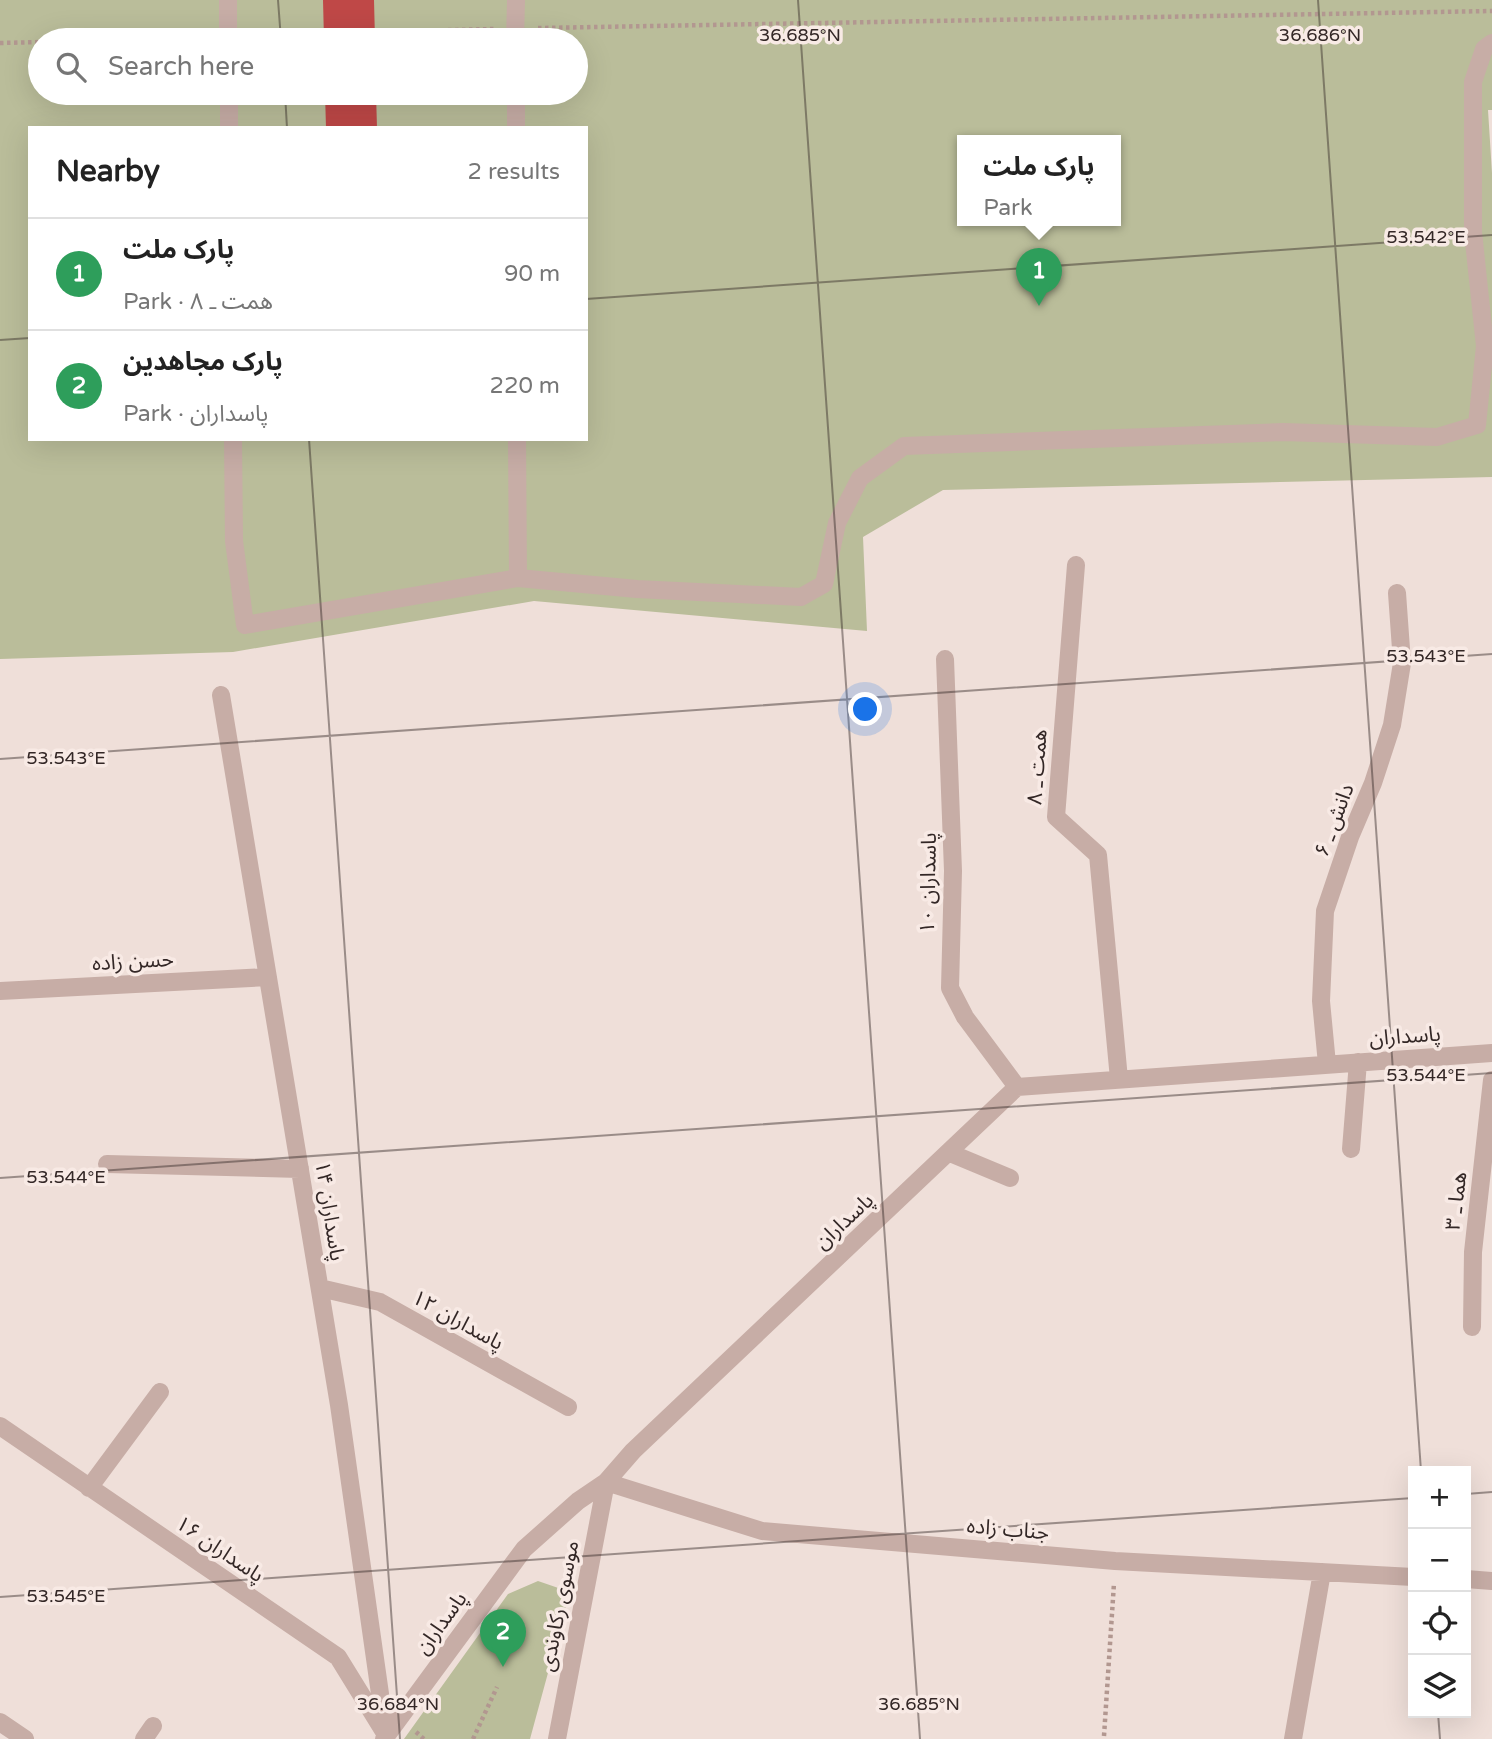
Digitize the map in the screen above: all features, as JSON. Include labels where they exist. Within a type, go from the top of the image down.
[{"type":"street","points":[[228,0],[228,28]]},
{"type":"street","points":[[515,28],[516,0]]},
{"type":"street","points":[[233,441],[234,541],[245,625],[518,578],[662,590],[801,597],[824,584],[837,523],[860,478],[904,446],[1283,432],[1437,437],[1477,425],[1485,346],[1473,232],[1473,82],[1484,49],[1492,43]]},
{"type":"street","points":[[229,105],[229,126]]},
{"type":"street","points":[[516,105],[516,126]]},
{"type":"street","points":[[517,441],[518,578]]},
{"type":"street","name":"همت ـ ۸","points":[[1076,565],[1056,817],[1098,855],[1119,1079]]},
{"type":"street","name":"دانش ـ ۶","points":[[1327,1064],[1321,1001],[1325,911],[1392,725],[1402,663],[1397,593]]},
{"type":"street","name":"پاسداران ۱۰","points":[[945,659],[953,871],[950,988],[965,1017],[1017,1087]]},
{"type":"street","name":"پاسداران ۱۴","points":[[220,695],[341,1418],[385,1737]]},
{"type":"street","name":"حسن زاده","points":[[0,990],[268,977]]},
{"type":"street","name":"پاسداران","points":[[385,1737],[524,1549],[578,1501],[606,1482],[633,1451],[1017,1087],[1492,1053]]},
{"type":"street","points":[[1352,1149],[1358,1062]]},
{"type":"street","name":"هما ـ ۳","points":[[1472,1327],[1473,1252],[1492,1080]]},
{"type":"street","points":[[950,1153],[1010,1178]]},
{"type":"street","points":[[107,1164],[300,1168]]},
{"type":"street","name":"پاسداران ۱۲","points":[[320,1288],[380,1302],[568,1407]]},
{"type":"street","points":[[89,1488],[160,1392]]},
{"type":"street","name":"پاسداران ۱۶","points":[[0,1426],[338,1657],[385,1737]]},
{"type":"street","name":"جناب زاده","points":[[606,1482],[762,1531],[1115,1562],[1408,1577]]},
{"type":"street","name":"موسوی رکاوندی","points":[[557,1739],[606,1482]]},
{"type":"street","points":[[1293,1739],[1322,1572]]},
{"type":"street","points":[[1471,1579],[1492,1581]]},
{"type":"street","points":[[0,1722],[25,1739]]},
{"type":"path","points":[[588,32],[1492,11]]},
{"type":"path","points":[[0,43],[28,42]]},
{"type":"path","points":[[1104,1736],[1115,1562]]},
{"type":"path","points":[[473,1739],[497,1687]]},
{"type":"green space","points":[[0,0],[1492,0],[1492,110],[1488,110],[1492,173],[1492,477],[943,490],[863,537],[867,631],[534,601],[233,652],[0,659]]},
{"type":"green space","points":[[538,1581],[570,1592],[530,1739],[404,1739],[508,1594]]},
{"type":"building","points":[[323,0],[374,0],[375,28],[324,28]]},
{"type":"building","points":[[325,105],[376,105],[377,126],[326,126]]},
{"type":"place","name":"پارک ملت","points":[[1039,306]]},
{"type":"place","name":"پارک مجاهدین","points":[[503,1667]]}]
